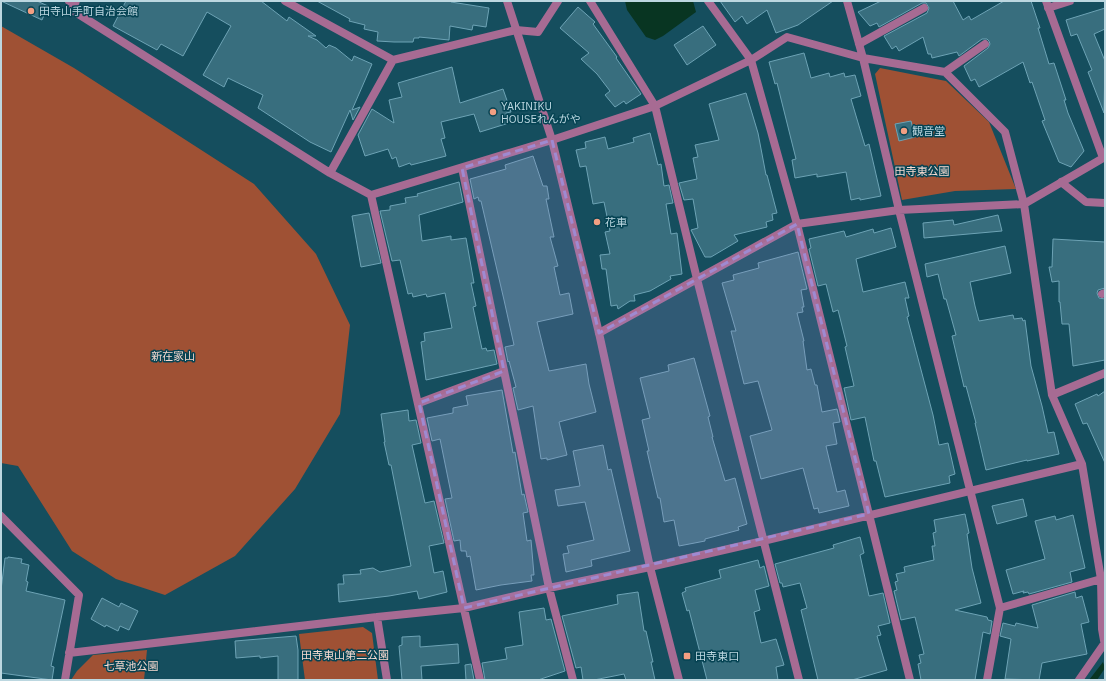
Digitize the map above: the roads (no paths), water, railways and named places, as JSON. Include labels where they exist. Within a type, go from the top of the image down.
[{"type":"street","points":[[285,1],[393,60],[516,30],[538,32],[558,1]]},
{"type":"street","points":[[507,1],[552,140],[599,333],[650,567],[679,680]]},
{"type":"street","points":[[590,1],[655,106],[763,541],[800,680]]},
{"type":"street","points":[[708,1],[751,60],[797,224],[910,680]]},
{"type":"street","points":[[846,1],[863,58],[899,210],[972,491],[1000,608],[987,680]]},
{"type":"street","points":[[599,333],[797,224],[899,210],[1024,204],[1104,157],[1047,4],[1070,1]]},
{"type":"street","points":[[73,2],[72,10],[330,173],[371,195],[552,140],[655,106],[751,60],[787,37],[863,58],[945,72],[1005,132],[1024,204],[1052,395],[1082,464],[1101,578],[1104,645],[1079,680]]},
{"type":"street","points":[[859,44],[924,8]]},
{"type":"street","points":[[945,72],[985,44]]},
{"type":"street","points":[[330,173],[393,60]]},
{"type":"street","points":[[462,168],[549,588],[573,680]]},
{"type":"street","points":[[1061,182],[1086,202],[1105,203]]},
{"type":"street","points":[[371,195],[480,680]]},
{"type":"street","points":[[418,403],[504,371]]},
{"type":"street","points":[[1052,395],[1105,373]]},
{"type":"street","points":[[69,653],[464,608],[763,541],[869,514],[1082,464]]},
{"type":"street","points":[[1,516],[79,595],[65,680]]},
{"type":"street","points":[[1000,608],[1101,578]]},
{"type":"street","points":[[377,617],[387,680]]},
{"type":"place","name":"田寺山手町自治会館","points":[[31,11]]},
{"type":"place","name":"YAKINIKU HOUSEれんがや","points":[[493,112]]},
{"type":"place","name":"観音堂","points":[[904,131]]},
{"type":"place","name":"花車","points":[[597,222]]},
{"type":"place","name":"田寺東口","points":[[687,656]]},
{"type":"park label","name":"田寺東公園","points":[[922,171]]},
{"type":"park label","name":"新在家山","points":[[173,356]]},
{"type":"park label","name":"田寺東山第二公園","points":[[345,655]]},
{"type":"park label","name":"七草池公園","points":[[131,666]]}]
